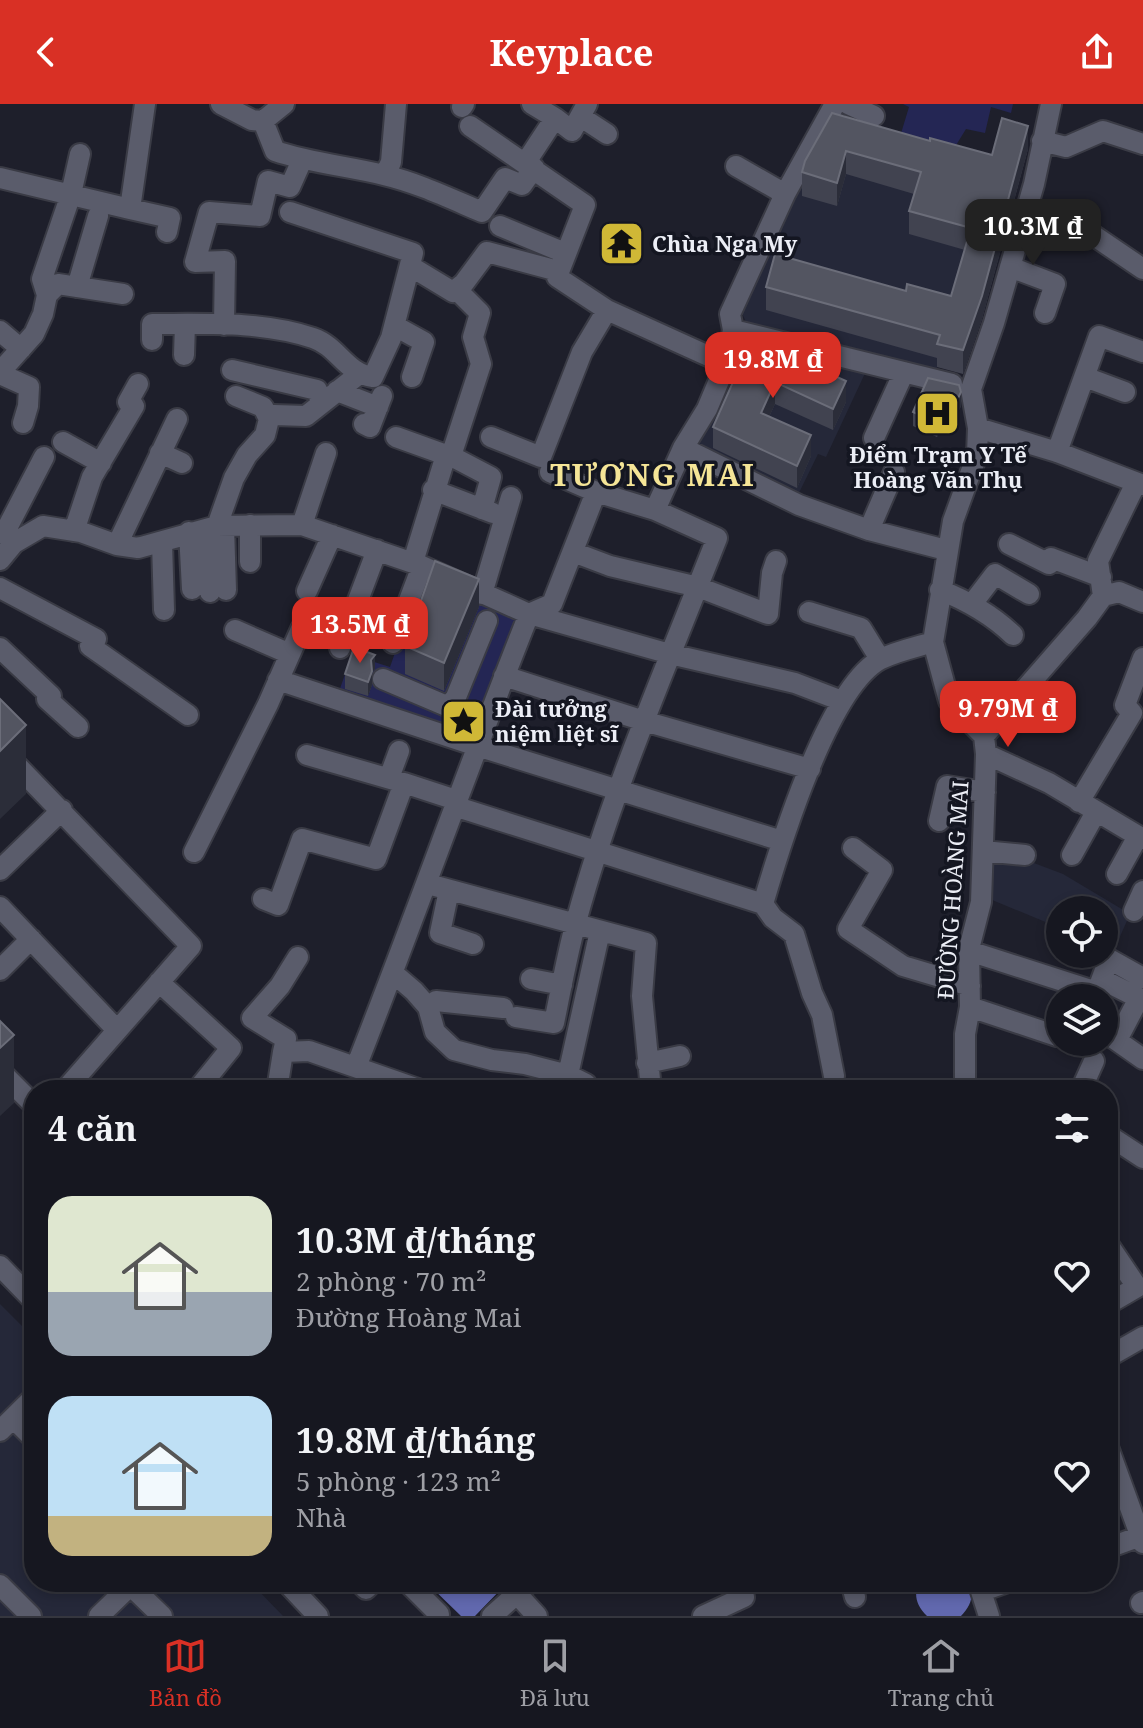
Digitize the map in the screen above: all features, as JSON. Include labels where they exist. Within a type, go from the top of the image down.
[{"type":"street","points":[[130,209],[145,104]]},
{"type":"street","points":[[221,104],[252,120],[263,121],[284,104]]},
{"type":"street","points":[[385,175],[391,162],[396,104]]},
{"type":"street","points":[[532,104],[572,131],[584,110],[607,134]]},
{"type":"street","points":[[655,510],[683,448],[707,409],[726,364],[733,330],[730,314],[785,194],[835,104]]},
{"type":"street","points":[[848,104],[874,116]]},
{"type":"street","points":[[1051,104],[1028,207],[971,389],[978,428],[977,455],[946,550],[933,642],[949,701],[985,745],[1140,838],[1117,874]]},
{"type":"street","points":[[465,112],[585,205],[557,277],[607,310],[726,364]]},
{"type":"street","points":[[263,121],[275,151],[302,160],[385,175],[436,191],[482,212],[505,178],[522,185],[555,118]]},
{"type":"street","points":[[1042,141],[1066,147],[1103,131],[1143,144]]},
{"type":"street","points":[[47,295],[42,279],[71,194],[80,154]]},
{"type":"street","points":[[224,325],[235,261],[195,262],[209,212],[260,216],[268,181],[290,187],[302,160]]},
{"type":"street","points":[[736,166],[785,194]]},
{"type":"street","points":[[0,178],[170,218],[167,232]]},
{"type":"street","points":[[1028,207],[1087,231],[1143,269]]},
{"type":"street","points":[[152,332],[185,324],[266,328],[313,338],[328,345],[358,375],[373,377],[395,326],[413,253],[290,212]]},
{"type":"street","points":[[77,287],[98,216]]},
{"type":"street","points":[[500,226],[561,262]]},
{"type":"street","points":[[410,266],[453,292],[464,283],[487,252],[561,262]]},
{"type":"street","points":[[1010,267],[1055,284],[1045,313]]},
{"type":"street","points":[[23,423],[29,387],[0,373],[34,334],[47,295],[58,284],[123,294]]},
{"type":"street","points":[[393,643],[418,564],[433,490],[481,364],[473,337],[480,313],[456,289]]},
{"type":"street","points":[[491,437],[541,457],[576,364],[607,310]]},
{"type":"street","points":[[184,355],[185,324]]},
{"type":"street","points":[[395,326],[424,342],[412,377]]},
{"type":"street","points":[[733,330],[971,389]]},
{"type":"street","points":[[0,331],[21,349]]},
{"type":"street","points":[[1057,452],[1099,336],[1143,352]]},
{"type":"street","points":[[232,370],[317,390],[320,399],[331,396],[380,402],[370,427],[364,424]]},
{"type":"street","points":[[874,438],[904,372]]},
{"type":"street","points":[[209,529],[209,590],[209,529],[247,455],[265,435],[269,419],[274,415],[306,416],[358,375]]},
{"type":"street","points":[[1085,377],[1125,392]]},
{"type":"street","points":[[74,531],[92,477],[134,406],[128,402],[138,384]]},
{"type":"street","points":[[236,396],[263,407],[269,419]]},
{"type":"street","points":[[117,545],[138,482],[160,453],[177,419]]},
{"type":"street","points":[[978,428],[1057,452],[1140,484],[1098,561],[1102,586],[1087,618],[985,745]]},
{"type":"street","points":[[396,437],[448,456],[491,477],[482,509]]},
{"type":"street","points":[[63,442],[101,463]]},
{"type":"street","points":[[683,448],[799,505],[869,530],[946,550]]},
{"type":"street","points":[[160,453],[182,463]]},
{"type":"street","points":[[302,525],[326,453]]},
{"type":"street","points":[[0,560],[6,536],[44,457]]},
{"type":"street","points":[[428,1007],[436,1001],[510,1012],[554,1023],[575,924],[597,853],[644,721],[717,538],[655,510],[596,492],[550,472]]},
{"type":"street","points":[[869,530],[894,472]]},
{"type":"street","points":[[433,490],[482,509],[507,507],[482,594]]},
{"type":"street","points":[[356,1067],[529,614],[552,604],[596,492]]},
{"type":"street","points":[[249,562],[250,525]]},
{"type":"street","points":[[6,536],[43,526],[138,548],[209,529],[302,525],[418,564],[529,614],[670,654],[795,683],[842,701]]},
{"type":"street","points":[[307,591],[332,535]]},
{"type":"street","points":[[162,542],[164,610]]},
{"type":"street","points":[[1009,544],[1049,564],[1051,558],[1102,586],[1143,602]]},
{"type":"street","points":[[340,648],[377,550]]},
{"type":"street","points":[[573,552],[610,566],[698,587],[768,614],[776,561]]},
{"type":"street","points":[[972,604],[995,574],[1029,594]]},
{"type":"street","points":[[0,588],[96,639],[90,646],[188,715]]},
{"type":"street","points":[[940,590],[972,604],[996,619],[1013,635]]},
{"type":"street","points":[[809,612],[861,628],[880,659]]},
{"type":"street","points":[[383,679],[449,707],[487,621]]},
{"type":"street","points":[[194,852],[301,629]]},
{"type":"street","points":[[235,630],[290,654]]},
{"type":"street","points":[[763,904],[782,841],[810,769],[853,683],[880,659],[933,642]]},
{"type":"street","points":[[1072,855],[1088,807],[1132,713],[1125,705],[1143,658]]},
{"type":"street","points":[[4,661],[51,696],[47,699],[78,727]]},
{"type":"street","points":[[504,676],[810,769]]},
{"type":"street","points":[[278,680],[782,841]]},
{"type":"street","points":[[456,697],[490,710]]},
{"type":"street","name":"ĐƯỜNG HOÀNG MAI","points":[[967,1080],[965,1034],[970,1007],[969,951],[981,902],[985,745]]},
{"type":"street","points":[[0,748],[191,946],[74,1080]]},
{"type":"street","points":[[263,899],[278,905],[302,839],[376,859],[396,781],[399,751]]},
{"type":"street","points":[[307,755],[396,781],[597,853],[763,904],[773,918],[794,934],[822,1015],[834,1076]]},
{"type":"street","points":[[939,821],[947,786],[985,792]]},
{"type":"street","points":[[0,870],[62,810]]},
{"type":"street","points":[[853,848],[882,870],[848,929],[903,966],[970,986]]},
{"type":"street","points":[[983,851],[1025,855]]},
{"type":"street","points":[[428,884],[646,943],[642,996],[650,1080]]},
{"type":"street","points":[[449,890],[440,933],[473,944]]},
{"type":"street","points":[[1134,911],[1143,891]]},
{"type":"street","points":[[0,907],[117,1030]]},
{"type":"street","points":[[568,1075],[600,931]]},
{"type":"street","points":[[0,970],[31,939]]},
{"type":"street","points":[[969,951],[1054,984]]},
{"type":"street","points":[[279,1080],[286,1039],[252,1018],[280,986],[298,957]]},
{"type":"street","points":[[1099,984],[1109,959],[1143,978]]},
{"type":"street","points":[[393,973],[428,1007],[435,1032],[454,1050],[568,1075],[578,1080]]},
{"type":"street","points":[[531,979],[562,985]]},
{"type":"street","points":[[159,982],[231,1048],[205,1080]]},
{"type":"street","points":[[1118,994],[1139,998],[1118,1028]]},
{"type":"street","points":[[970,1007],[1046,1032]]},
{"type":"street","points":[[1118,1040],[1143,1059]]},
{"type":"street","points":[[283,1052],[309,1051],[393,1080]]},
{"type":"street","points":[[647,1063],[680,1056]]},
{"type":"street","points":[[1085,1080],[1094,1061]]},
{"type":"street","points":[[0,1071],[24,1095]]},
{"type":"street","points":[[1118,1142],[1143,1158]]},
{"type":"street","points":[[1118,1259],[1137,1287],[1118,1298]]},
{"type":"street","points":[[0,1266],[24,1291]]},
{"type":"street","points":[[1118,1351],[1143,1337]]},
{"type":"street","points":[[24,1407],[6,1424],[24,1434]]},
{"type":"street","points":[[1118,1474],[1142,1538],[1118,1545]]},
{"type":"street","points":[[0,1585],[31,1616]]},
{"type":"street","points":[[99,1616],[124,1592]]},
{"type":"street","points":[[140,1592],[162,1616]]},
{"type":"street","points":[[295,1592],[318,1616]]},
{"type":"street","points":[[417,1592],[439,1614],[437,1616]]},
{"type":"street","points":[[492,1616],[519,1592]]},
{"type":"street","points":[[525,1592],[537,1616]]},
{"type":"street","points":[[703,1616],[734,1610],[744,1597],[742,1592]]},
{"type":"street","points":[[981,1592],[984,1615]]},
{"type":"shaded area","points":[[903,104],[1013,104],[1011,113],[991,107],[985,133],[966,129],[950,155],[899,140],[909,107]]},
{"type":"shaded area","points":[[824,120],[994,170],[936,372],[746,322],[741,311]]},
{"type":"shaded area","points":[[746,338],[867,369],[826,457],[818,454],[797,497],[697,448]]},
{"type":"shaded area","points":[[424,570],[519,617],[472,741],[338,694],[352,655],[390,667]]},
{"type":"shaded area","points":[[989,853],[1018,857],[1063,874],[1100,896],[1046,896],[1046,922],[985,897]]},
{"type":"shaded area","points":[[1118,907],[1130,914],[1118,941]]},
{"type":"shaded area","points":[[0,1304],[24,1328],[24,1592],[260,1592],[283,1616],[0,1616]]},
{"type":"water","points":[[436,1592],[498,1592],[475,1616],[461,1616]]},
{"type":"water","points":[[916,1592],[972,1592],[969,1605],[961,1616],[927,1616],[917,1600]]},
{"type":"building","points":[[832,113],[992,155],[1002,118],[1028,126],[982,296],[963,350],[937,344],[940,335],[766,287],[775,254],[906,291],[907,284],[951,296],[971,228],[909,211],[921,172],[846,151],[837,183],[802,172]]},
{"type":"building","points":[[752,339],[846,381],[833,409],[775,382],[761,413],[811,435],[797,466],[713,427]]},
{"type":"building","points":[[928,378],[959,385],[961,392],[950,415],[943,411],[937,423],[913,412]]},
{"type":"building","points":[[435,561],[479,579],[444,663],[405,646]]},
{"type":"building","points":[[354,647],[375,655],[371,660],[372,671],[368,682],[345,674]]},
{"type":"building","points":[[0,699],[26,725],[0,751]]},
{"type":"building","points":[[0,1021],[14,1035],[0,1048]]},
{"type":"place","name":"Chùa Nga My","points":[[621,244]]},
{"type":"place","name":"Điểm Trạm Y Tế Hoàng Văn Thụ","points":[[938,414]]},
{"type":"place","name":"Đài tưởng niệm liệt sĩ","points":[[464,722]]},
{"type":"district","name":"TƯƠNG MAI","points":[[653,476]]}]
